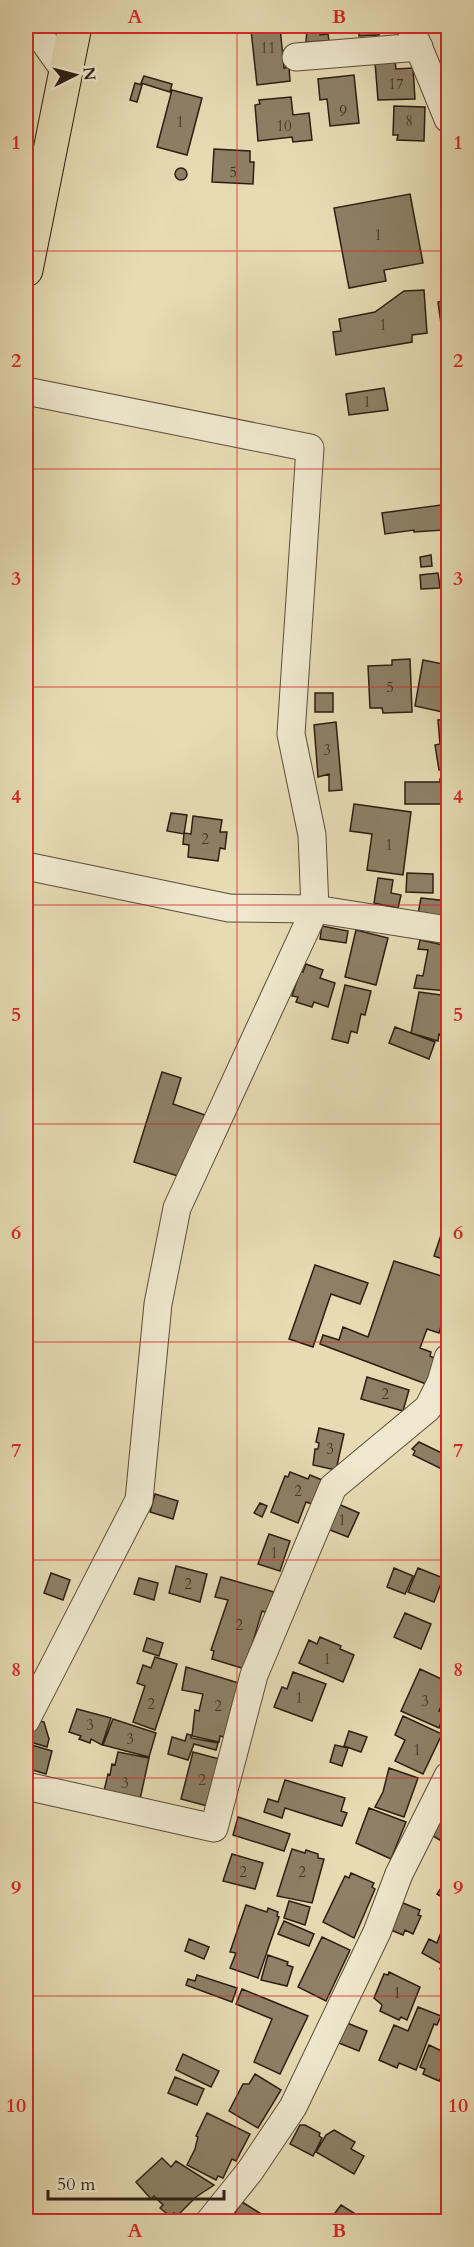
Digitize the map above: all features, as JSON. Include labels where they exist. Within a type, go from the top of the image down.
[{"type":"highway","points":[[26,270],[75,26]]},
{"type":"street","points":[[33,26],[65,71]]},
{"type":"street","points":[[297,57],[415,36],[448,119]]},
{"type":"street","points":[[26,391],[310,448],[291,734],[312,835],[315,909],[177,1208],[158,1304],[139,1500],[26,1720]]},
{"type":"street","points":[[26,866],[229,908],[315,909],[448,930]]},
{"type":"street","points":[[26,1786],[214,1827],[254,1675],[333,1487],[428,1408],[446,1375]]},
{"type":"street","points":[[209,2222],[250,2171],[293,2107],[377,1932],[399,1874],[448,1776]]},
{"type":"building","points":[[338,26],[380,26],[379,35],[359,36],[359,28],[339,32]]},
{"type":"building","points":[[280,27],[284,68],[289,67],[290,81],[257,85],[251,30]]},
{"type":"building","points":[[319,28],[320,35],[328,34],[329,41],[306,42],[307,29]]},
{"type":"building","points":[[395,61],[396,69],[413,68],[415,99],[378,100],[375,62]]},
{"type":"building","points":[[354,75],[359,123],[330,126],[327,99],[320,100],[318,79]]},
{"type":"building","points":[[144,76],[172,84],[170,92],[141,83]]},
{"type":"building","points":[[135,83],[142,85],[137,102],[130,100]]},
{"type":"building","points":[[172,90],[202,98],[187,155],[157,147]]},
{"type":"building","points":[[291,97],[293,115],[309,113],[312,140],[293,142],[292,137],[258,141],[255,105],[260,104],[259,100]]},
{"type":"building","points":[[394,106],[425,107],[424,141],[397,140],[398,135],[393,135]]},
{"type":"building","points":[[214,149],[250,151],[250,162],[254,162],[253,184],[212,182]]},
{"type":"building","points":[[183,168],[187,174],[183,180],[179,180],[175,172]]},
{"type":"building","points":[[410,194],[423,263],[384,270],[386,281],[349,288],[334,208]]},
{"type":"building","points":[[424,290],[427,333],[412,335],[412,342],[336,355],[333,332],[341,331],[339,319],[375,312],[404,291]]},
{"type":"building","points":[[448,300],[448,358],[446,359],[438,302]]},
{"type":"building","points":[[384,388],[388,410],[349,415],[346,394]]},
{"type":"building","points":[[448,504],[448,534],[444,534],[443,530],[414,532],[414,530],[385,534],[382,513]]},
{"type":"building","points":[[431,555],[432,566],[421,567],[420,557]]},
{"type":"building","points":[[438,573],[440,588],[421,589],[420,575]]},
{"type":"building","points":[[443,574],[448,574],[448,593],[444,589]]},
{"type":"building","points":[[410,659],[412,712],[383,713],[382,708],[370,708],[368,666],[392,665],[392,660]]},
{"type":"building","points":[[423,660],[448,665],[448,705],[444,706],[443,712],[415,706]]},
{"type":"building","points":[[315,693],[333,693],[333,712],[315,712]]},
{"type":"building","points":[[448,719],[448,769],[439,770],[435,745],[440,744],[438,720]]},
{"type":"building","points":[[336,722],[342,790],[329,791],[329,774],[318,777],[314,725]]},
{"type":"building","points":[[440,779],[448,779],[448,804],[405,804],[405,782],[440,782]]},
{"type":"building","points":[[354,804],[411,812],[403,875],[367,870],[372,834],[350,831]]},
{"type":"building","points":[[171,813],[187,815],[184,834],[167,831]]},
{"type":"building","points":[[193,816],[222,820],[220,832],[227,832],[225,849],[220,848],[218,861],[188,857],[189,845],[183,844],[184,833],[191,834]]},
{"type":"building","points":[[407,873],[433,874],[433,893],[406,892]]},
{"type":"building","points":[[378,878],[393,880],[391,893],[401,895],[398,908],[374,903]]},
{"type":"building","points":[[421,898],[448,901],[448,918],[418,914]]},
{"type":"building","points":[[322,926],[348,931],[346,943],[320,939]]},
{"type":"building","points":[[356,930],[388,938],[376,985],[345,977]]},
{"type":"building","points":[[420,940],[448,946],[448,991],[414,988],[417,975],[423,976],[428,950],[418,949]]},
{"type":"building","points":[[306,964],[323,970],[320,978],[335,983],[328,1007],[314,1002],[312,1007],[296,1002],[298,997],[292,996],[300,971],[303,972]]},
{"type":"building","points":[[345,985],[371,991],[365,1015],[361,1014],[357,1033],[351,1031],[348,1043],[332,1039]]},
{"type":"building","points":[[419,992],[448,996],[442,1035],[439,1034],[438,1041],[411,1033]]},
{"type":"building","points":[[395,1027],[435,1042],[429,1059],[389,1043]]},
{"type":"building","points":[[162,1072],[181,1078],[173,1104],[205,1115],[181,1177],[134,1162]]},
{"type":"building","points":[[445,1223],[448,1224],[448,1261],[434,1256]]},
{"type":"building","points":[[394,1261],[448,1278],[448,1302],[439,1333],[427,1329],[420,1348],[431,1352],[430,1356],[436,1359],[426,1384],[320,1344],[323,1335],[339,1340],[343,1327],[368,1337]]},
{"type":"building","points":[[315,1265],[368,1283],[360,1304],[331,1294],[313,1347],[289,1339]]},
{"type":"building","points":[[367,1377],[409,1390],[403,1411],[361,1399]]},
{"type":"building","points":[[319,1428],[344,1434],[336,1470],[313,1465],[315,1449],[318,1449],[319,1443],[316,1442]]},
{"type":"building","points":[[419,1442],[448,1456],[448,1472],[413,1455],[415,1451],[412,1449]]},
{"type":"building","points":[[290,1472],[308,1479],[310,1475],[322,1480],[312,1504],[306,1502],[298,1523],[271,1512],[285,1476],[288,1477]]},
{"type":"building","points":[[155,1494],[178,1501],[173,1519],[150,1512]]},
{"type":"building","points":[[260,1503],[267,1506],[262,1517],[254,1513]]},
{"type":"building","points":[[336,1503],[359,1513],[348,1537],[325,1528]]},
{"type":"building","points":[[269,1534],[290,1541],[280,1571],[258,1564]]},
{"type":"building","points":[[176,1566],[207,1574],[200,1602],[169,1593]]},
{"type":"building","points":[[394,1568],[413,1576],[405,1594],[387,1587]]},
{"type":"building","points":[[418,1568],[443,1578],[434,1602],[408,1592]]},
{"type":"building","points":[[51,1573],[70,1580],[63,1600],[44,1593]]},
{"type":"building","points":[[221,1577],[274,1592],[267,1613],[262,1611],[245,1669],[212,1659],[214,1651],[211,1650],[228,1600],[215,1597]]},
{"type":"building","points":[[139,1578],[158,1583],[154,1600],[134,1594]]},
{"type":"building","points":[[405,1613],[431,1624],[421,1649],[394,1637]]},
{"type":"building","points":[[320,1637],[341,1646],[340,1649],[354,1655],[343,1682],[299,1663],[309,1640],[317,1644]]},
{"type":"building","points":[[147,1638],[163,1643],[159,1656],[143,1651]]},
{"type":"building","points":[[155,1657],[177,1664],[155,1730],[133,1722],[145,1686],[137,1683],[143,1665],[151,1668]]},
{"type":"building","points":[[186,1667],[242,1684],[228,1738],[220,1736],[219,1742],[192,1736],[195,1710],[199,1711],[203,1694],[182,1690]]},
{"type":"building","points":[[420,1669],[448,1682],[448,1691],[439,1711],[445,1713],[439,1728],[401,1711]]},
{"type":"building","points":[[293,1672],[326,1684],[312,1721],[274,1707],[282,1687],[287,1689]]},
{"type":"building","points":[[77,1709],[111,1718],[102,1745],[91,1739],[90,1743],[79,1739],[81,1736],[69,1732]]},
{"type":"building","points":[[403,1716],[442,1734],[423,1774],[395,1761],[405,1740],[395,1735]]},
{"type":"building","points":[[33,1719],[44,1722],[49,1739],[47,1747],[27,1741]]},
{"type":"building","points":[[113,1719],[156,1733],[149,1757],[103,1745]]},
{"type":"building","points":[[349,1731],[367,1737],[361,1752],[344,1746]]},
{"type":"building","points":[[187,1734],[191,1735],[191,1738],[218,1743],[216,1750],[194,1744],[188,1760],[168,1754],[172,1737],[185,1741]]},
{"type":"building","points":[[32,1745],[52,1751],[46,1774],[26,1768]]},
{"type":"building","points":[[335,1745],[348,1748],[342,1766],[330,1762]]},
{"type":"building","points":[[118,1752],[149,1758],[140,1799],[104,1791],[108,1774],[110,1775],[112,1764],[115,1765]]},
{"type":"building","points":[[193,1752],[223,1760],[211,1807],[181,1799]]},
{"type":"building","points":[[389,1768],[418,1778],[404,1817],[375,1807],[383,1792]]},
{"type":"building","points":[[285,1780],[345,1798],[341,1811],[347,1813],[342,1826],[285,1808],[282,1818],[264,1812],[268,1799],[278,1802]]},
{"type":"building","points":[[448,1807],[448,1845],[433,1836]]},
{"type":"building","points":[[369,1808],[406,1822],[391,1859],[356,1843]]},
{"type":"building","points":[[238,1817],[290,1834],[284,1851],[233,1835]]},
{"type":"building","points":[[292,1849],[305,1853],[306,1850],[324,1859],[312,1903],[277,1896]]},
{"type":"building","points":[[232,1854],[263,1863],[255,1889],[223,1881]]},
{"type":"building","points":[[351,1873],[374,1883],[372,1887],[375,1889],[354,1938],[323,1922],[345,1876],[349,1878]]},
{"type":"building","points":[[445,1882],[448,1884],[448,1901],[437,1894]]},
{"type":"building","points":[[289,1901],[310,1907],[305,1925],[284,1918]]},
{"type":"building","points":[[403,1903],[420,1910],[418,1915],[421,1916],[413,1934],[405,1930],[403,1935],[391,1930]]},
{"type":"building","points":[[246,1905],[267,1912],[268,1908],[278,1912],[279,1917],[258,1978],[230,1968],[236,1953],[230,1952]]},
{"type":"building","points":[[448,1914],[448,1973],[440,1969],[442,1964],[422,1953],[429,1939],[437,1943]]},
{"type":"building","points":[[284,1921],[314,1934],[309,1946],[278,1934]]},
{"type":"building","points":[[322,1937],[350,1950],[326,2001],[298,1987]]},
{"type":"building","points":[[189,1939],[209,1947],[204,1959],[185,1951]]},
{"type":"building","points":[[268,1955],[288,1962],[287,1965],[293,1967],[287,1986],[261,1980]]},
{"type":"building","points":[[389,1972],[420,1987],[407,2020],[401,2017],[399,2020],[380,2011],[382,2005],[374,1998],[384,1974],[388,1975]]},
{"type":"building","points":[[197,1975],[237,1988],[232,2002],[186,1985],[188,1979],[195,1981]]},
{"type":"building","points":[[242,1989],[308,2016],[280,2074],[254,2062],[272,2019],[236,2004]]},
{"type":"building","points":[[418,2007],[441,2016],[437,2025],[434,2024],[416,2070],[399,2063],[397,2068],[379,2060],[394,2025],[408,2031]]},
{"type":"building","points":[[347,2023],[367,2031],[359,2051],[339,2043]]},
{"type":"building","points":[[429,2045],[448,2054],[448,2065],[439,2081],[423,2074],[425,2069],[420,2067]]},
{"type":"building","points":[[183,2054],[219,2071],[211,2087],[176,2070]]},
{"type":"building","points":[[255,2074],[281,2090],[258,2128],[229,2111],[243,2084],[249,2084]]},
{"type":"building","points":[[175,2077],[204,2089],[197,2105],[168,2093]]},
{"type":"building","points":[[207,2113],[250,2134],[236,2161],[232,2159],[223,2178],[218,2176],[216,2180],[187,2165],[195,2149],[198,2137],[196,2136]]},
{"type":"building","points":[[300,2125],[305,2125],[320,2133],[319,2136],[322,2138],[313,2156],[290,2144]]},
{"type":"building","points":[[334,2130],[355,2142],[351,2149],[364,2156],[354,2174],[316,2152],[326,2135]]},
{"type":"building","points":[[162,2158],[171,2167],[176,2161],[214,2185],[196,2197],[177,2216],[174,2213],[171,2217],[160,2208],[163,2205],[154,2196],[151,2199],[136,2182]]},
{"type":"building","points":[[242,2202],[274,2222],[229,2222]]},
{"type":"building","points":[[341,2205],[357,2215],[355,2219],[359,2222],[338,2222],[332,2217]]}]
